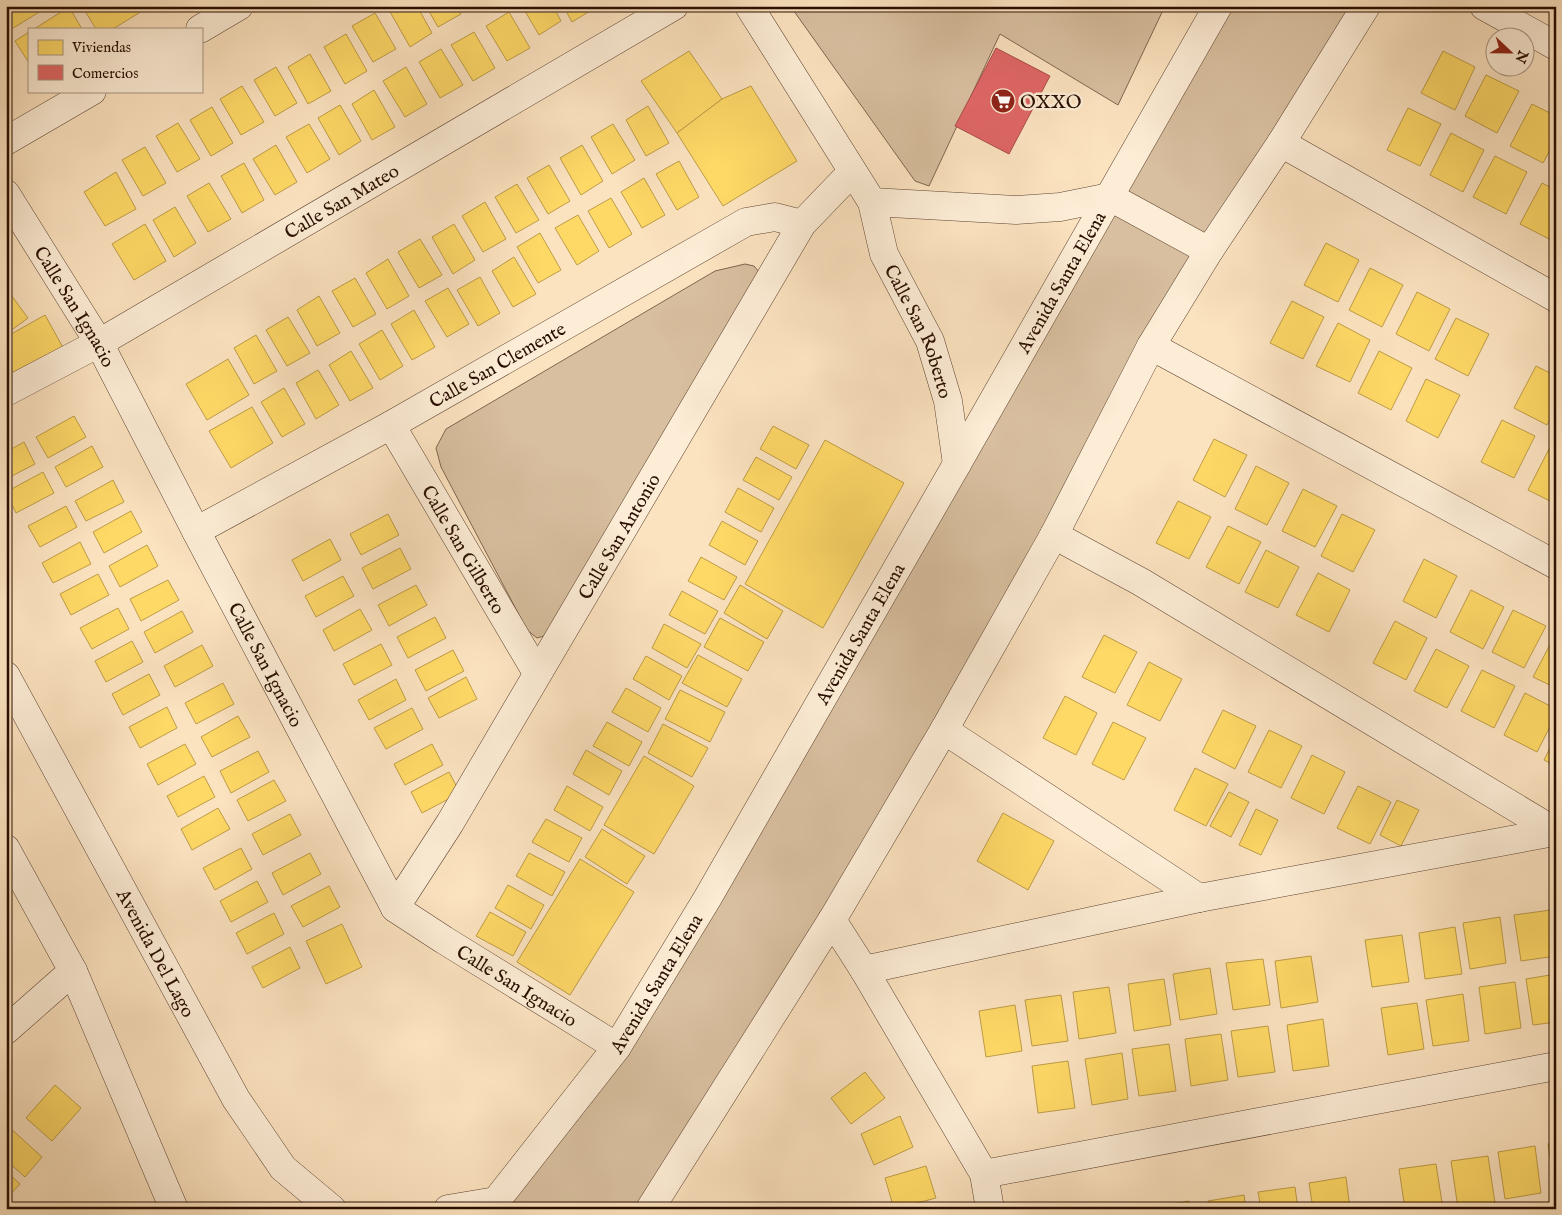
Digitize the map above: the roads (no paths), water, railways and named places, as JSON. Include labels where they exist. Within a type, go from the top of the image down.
[{"type":"street","points":[[202,28],[239,6]]},
{"type":"street","name":"Calle San Mateo","points":[[6,392],[99,343],[674,6]]},
{"type":"street","name":"Calle San Roberto","points":[[749,6],[872,202],[884,254],[930,341],[948,401],[957,464]]},
{"type":"street","name":"Avenida Santa Elena","points":[[448,1209],[507,1205],[617,1047],[707,899],[1218,6]]},
{"type":"street","points":[[650,1209],[832,920],[944,730],[1054,535],[1151,346],[1208,251],[1281,144],[1366,6]]},
{"type":"street","points":[[1484,6],[1556,46]]},
{"type":"street","points":[[6,141],[90,92]]},
{"type":"street","points":[[1281,144],[1556,298]]},
{"type":"street","name":"Calle San Antonio","points":[[395,908],[450,822],[802,224],[852,172]]},
{"type":"street","name":"Calle San Ignacio","points":[[6,194],[99,343],[196,532],[395,908],[617,1047]]},
{"type":"street","points":[[872,202],[1016,210],[1060,207],[1110,197],[1208,251]]},
{"type":"street","name":"Calle San Clemente","points":[[196,532],[391,425],[746,222],[775,217],[802,224]]},
{"type":"street","points":[[1151,346],[1556,565]]},
{"type":"street","name":"Calle San Gilberto","points":[[391,425],[537,673]]},
{"type":"street","points":[[1054,535],[1141,582],[1555,832]]},
{"type":"street","name":"Avenida Del Lago","points":[[6,676],[236,1099],[283,1168],[332,1209]]},
{"type":"street","points":[[944,730],[1199,898]]},
{"type":"street","points":[[864,970],[1199,898],[1555,832]]},
{"type":"street","points":[[6,850],[73,971],[174,1209]]},
{"type":"street","points":[[832,920],[864,970],[984,1174],[990,1209]]},
{"type":"street","points":[[6,1030],[73,971]]},
{"type":"street","points":[[984,1174],[1556,1066]]},
{"type":"place","name":"OXXO","points":[[1003,101]]}]
